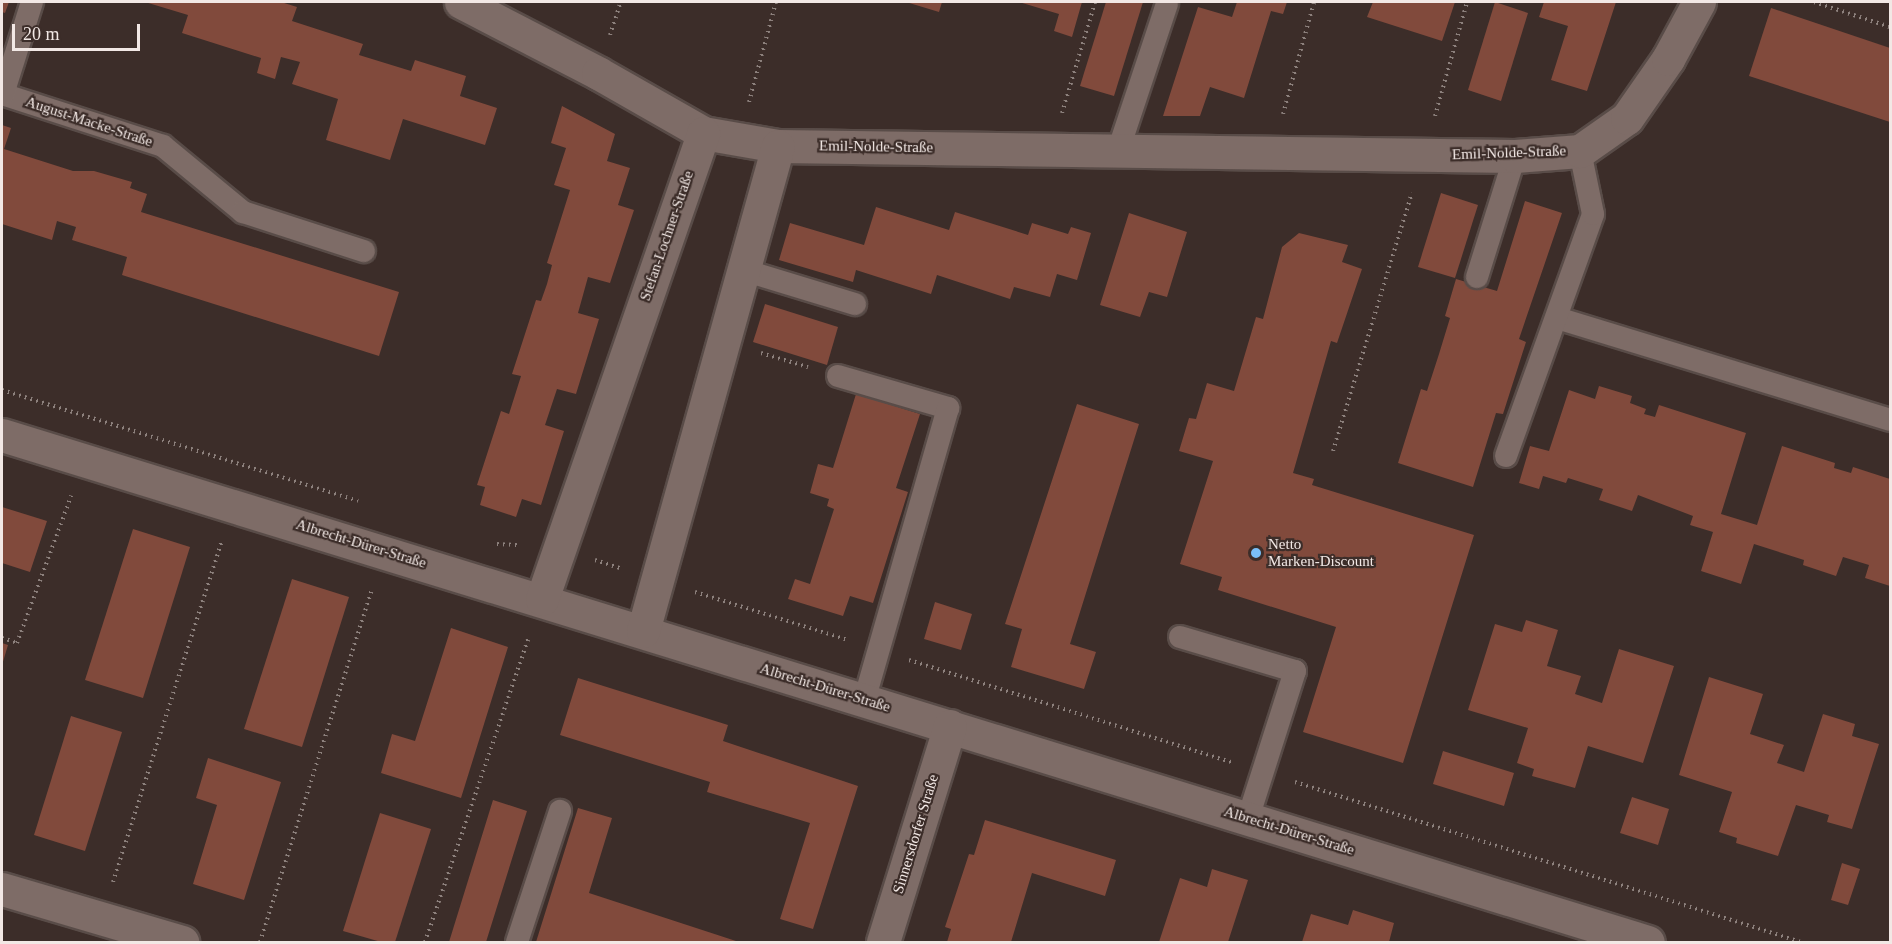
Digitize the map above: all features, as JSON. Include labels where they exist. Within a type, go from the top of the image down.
[{"type":"street","points":[[460,2],[598,73],[702,134]]},
{"type":"street","name":"Emil-Nolde-Straße","points":[[702,134],[778,146],[1424,156],[1515,156],[1580,151],[1627,118],[1668,59],[1699,2]]},
{"type":"street","name":"Stefan-Lochner-Straße","points":[[542,599],[702,134]]},
{"type":"street","points":[[643,631],[778,146]]},
{"type":"street","name":"Albrecht-Dürer-Straße","points":[[2,435],[542,599],[1648,942]]},
{"type":"street","name":"Sinnersdorfer Straße","points":[[883,942],[950,726]]},
{"type":"street","points":[[2,889],[182,942]]},
{"type":"lane","points":[[2,94],[32,2]]},
{"type":"lane","points":[[1118,151],[1167,4]]},
{"type":"lane","name":"August-Macke-Straße","points":[[2,94],[163,146],[243,212],[363,251]]},
{"type":"lane","points":[[1506,456],[1593,214],[1580,151]]},
{"type":"lane","points":[[1477,277],[1515,156]]},
{"type":"lane","points":[[742,270],[855,304]]},
{"type":"lane","points":[[1557,318],[1890,420]]},
{"type":"lane","points":[[838,376],[948,408],[864,700]]},
{"type":"lane","points":[[1180,637],[1295,672],[1248,818]]},
{"type":"lane","points":[[517,942],[560,811]]},
{"type":"path","points":[[740,139],[776,2]]},
{"type":"path","points":[[1050,150],[1095,2]]},
{"type":"path","points":[[1272,153],[1314,2]]},
{"type":"path","points":[[1333,451],[1424,156],[1467,2]]},
{"type":"path","points":[[1814,2],[1890,27]]},
{"type":"path","points":[[723,342],[838,376]]},
{"type":"path","points":[[2,638],[17,643],[84,460]]},
{"type":"path","points":[[102,917],[233,506]]},
{"type":"path","points":[[260,942],[384,551]]},
{"type":"path","points":[[425,942],[542,599]]},
{"type":"building","points":[[2,2],[9,2],[5,13],[2,12]]},
{"type":"building","points":[[145,2],[281,2],[297,7],[292,21],[363,44],[359,55],[411,71],[415,60],[466,76],[460,96],[497,108],[485,145],[403,119],[390,160],[326,140],[338,99],[292,84],[300,62],[281,57],[275,79],[257,73],[261,58],[182,33],[188,15]]},
{"type":"building","points":[[906,2],[942,2],[939,12]]},
{"type":"building","points":[[1019,2],[1082,2],[1072,37],[1054,31],[1059,14]]},
{"type":"building","points":[[1106,2],[1143,2],[1114,96],[1080,86]]},
{"type":"building","points":[[1237,2],[1287,2],[1283,14],[1271,11],[1244,98],[1210,87],[1200,116],[1163,116],[1198,7],[1232,17]]},
{"type":"building","points":[[1373,2],[1455,2],[1442,41],[1367,17]]},
{"type":"building","points":[[1495,2],[1528,13],[1501,101],[1468,90]]},
{"type":"building","points":[[1544,2],[1616,2],[1587,91],[1551,80],[1568,26],[1539,17]]},
{"type":"building","points":[[1771,8],[1890,48],[1890,122],[1749,76]]},
{"type":"building","points":[[562,106],[615,134],[607,161],[630,168],[618,205],[634,210],[610,283],[588,277],[578,313],[599,319],[576,394],[557,389],[545,425],[564,431],[541,505],[522,499],[516,517],[480,505],[485,487],[477,485],[501,411],[509,414],[521,376],[512,374],[536,300],[541,301],[547,284],[552,265],[547,263],[570,190],[554,185],[566,148],[551,143]]},
{"type":"building","points":[[2,125],[11,128],[4,149],[73,171],[94,171],[132,182],[130,188],[147,194],[141,212],[399,292],[379,356],[122,275],[127,257],[72,240],[76,227],[57,221],[52,240],[2,224]]},
{"type":"building","points":[[1441,193],[1478,205],[1455,278],[1418,267]]},
{"type":"building","points":[[1525,201],[1562,213],[1519,339],[1526,342],[1503,414],[1496,413],[1473,487],[1398,463],[1421,389],[1427,391],[1439,354],[1450,318],[1445,316],[1456,279],[1497,291]]},
{"type":"building","points":[[876,207],[949,230],[955,212],[1028,235],[1032,223],[1068,234],[1071,227],[1091,233],[1077,280],[1057,274],[1050,297],[1014,287],[1010,299],[937,275],[931,294],[856,270],[853,282],[779,260],[790,223],[864,245]]},
{"type":"building","points":[[1129,213],[1187,232],[1167,297],[1149,292],[1140,317],[1100,305]]},
{"type":"building","points":[[1299,233],[1348,245],[1342,262],[1362,269],[1337,343],[1331,341],[1293,473],[1314,479],[1312,485],[1474,535],[1403,763],[1303,732],[1336,627],[1218,590],[1222,577],[1180,564],[1213,461],[1179,451],[1189,418],[1196,419],[1207,383],[1234,391],[1256,317],[1263,319],[1282,247]]},
{"type":"building","points":[[765,304],[838,327],[827,365],[753,342]]},
{"type":"building","points":[[1599,386],[1632,396],[1630,403],[1646,409],[1644,414],[1655,417],[1659,405],[1746,433],[1721,514],[1757,525],[1782,446],[1835,463],[1834,468],[1851,473],[1853,467],[1890,479],[1890,586],[1865,578],[1869,565],[1843,557],[1836,576],[1803,565],[1804,560],[1754,544],[1741,584],[1701,571],[1713,532],[1690,525],[1693,516],[1638,495],[1632,511],[1599,500],[1603,489],[1568,478],[1566,483],[1543,476],[1539,489],[1519,483],[1530,446],[1549,451],[1569,390],[1595,399]]},
{"type":"building","points":[[856,394],[920,414],[896,488],[908,492],[873,603],[850,596],[843,616],[788,599],[795,579],[810,584],[834,509],[827,506],[829,499],[810,493],[818,464],[833,468]]},
{"type":"building","points":[[1077,404],[1139,424],[1070,644],[1096,652],[1084,689],[1011,667],[1022,629],[1005,624]]},
{"type":"building","points":[[2,507],[47,521],[30,572],[2,563]]},
{"type":"building","points":[[133,529],[190,547],[143,698],[85,680]]},
{"type":"building","points":[[292,579],[349,597],[302,747],[244,729]]},
{"type":"building","points":[[935,602],[972,614],[961,650],[924,639]]},
{"type":"building","points":[[1526,620],[1558,630],[1547,666],[1581,676],[1575,694],[1602,703],[1619,649],[1674,666],[1643,763],[1588,746],[1575,788],[1532,776],[1534,769],[1517,763],[1528,728],[1468,710],[1495,624],[1522,632]]},
{"type":"building","points":[[451,628],[508,647],[461,798],[381,773],[392,734],[415,741]]},
{"type":"building","points":[[2,643],[8,645],[2,665]]},
{"type":"building","points":[[1709,677],[1763,694],[1750,734],[1784,745],[1777,763],[1804,772],[1823,714],[1855,724],[1852,736],[1879,744],[1852,829],[1827,822],[1829,815],[1796,805],[1778,856],[1736,843],[1737,838],[1719,832],[1732,792],[1679,775]]},
{"type":"building","points":[[578,678],[728,725],[723,741],[858,786],[813,929],[780,919],[810,823],[707,792],[710,782],[560,735]]},
{"type":"building","points":[[71,716],[122,732],[85,851],[34,835]]},
{"type":"building","points":[[1443,751],[1514,773],[1504,806],[1433,784]]},
{"type":"building","points":[[208,758],[281,782],[244,900],[193,884],[217,805],[196,798]]},
{"type":"building","points":[[1632,797],[1669,809],[1658,845],[1620,833]]},
{"type":"building","points":[[493,800],[527,811],[486,942],[449,942]]},
{"type":"building","points":[[578,808],[612,818],[589,893],[739,942],[536,942]]},
{"type":"building","points":[[380,813],[431,829],[395,942],[381,942],[343,931]]},
{"type":"building","points":[[985,820],[1116,860],[1105,896],[1032,873],[1011,942],[947,942],[951,929],[945,927],[969,854],[974,855]]},
{"type":"building","points":[[1842,863],[1860,869],[1848,905],[1831,900]]},
{"type":"building","points":[[1212,869],[1248,880],[1228,942],[1159,942],[1180,878],[1207,887]]},
{"type":"building","points":[[1353,910],[1394,923],[1389,942],[1302,942],[1311,914],[1348,925]]},
{"type":"place","name":"Netto Marken-Discount","points":[[1256,553]]}]
